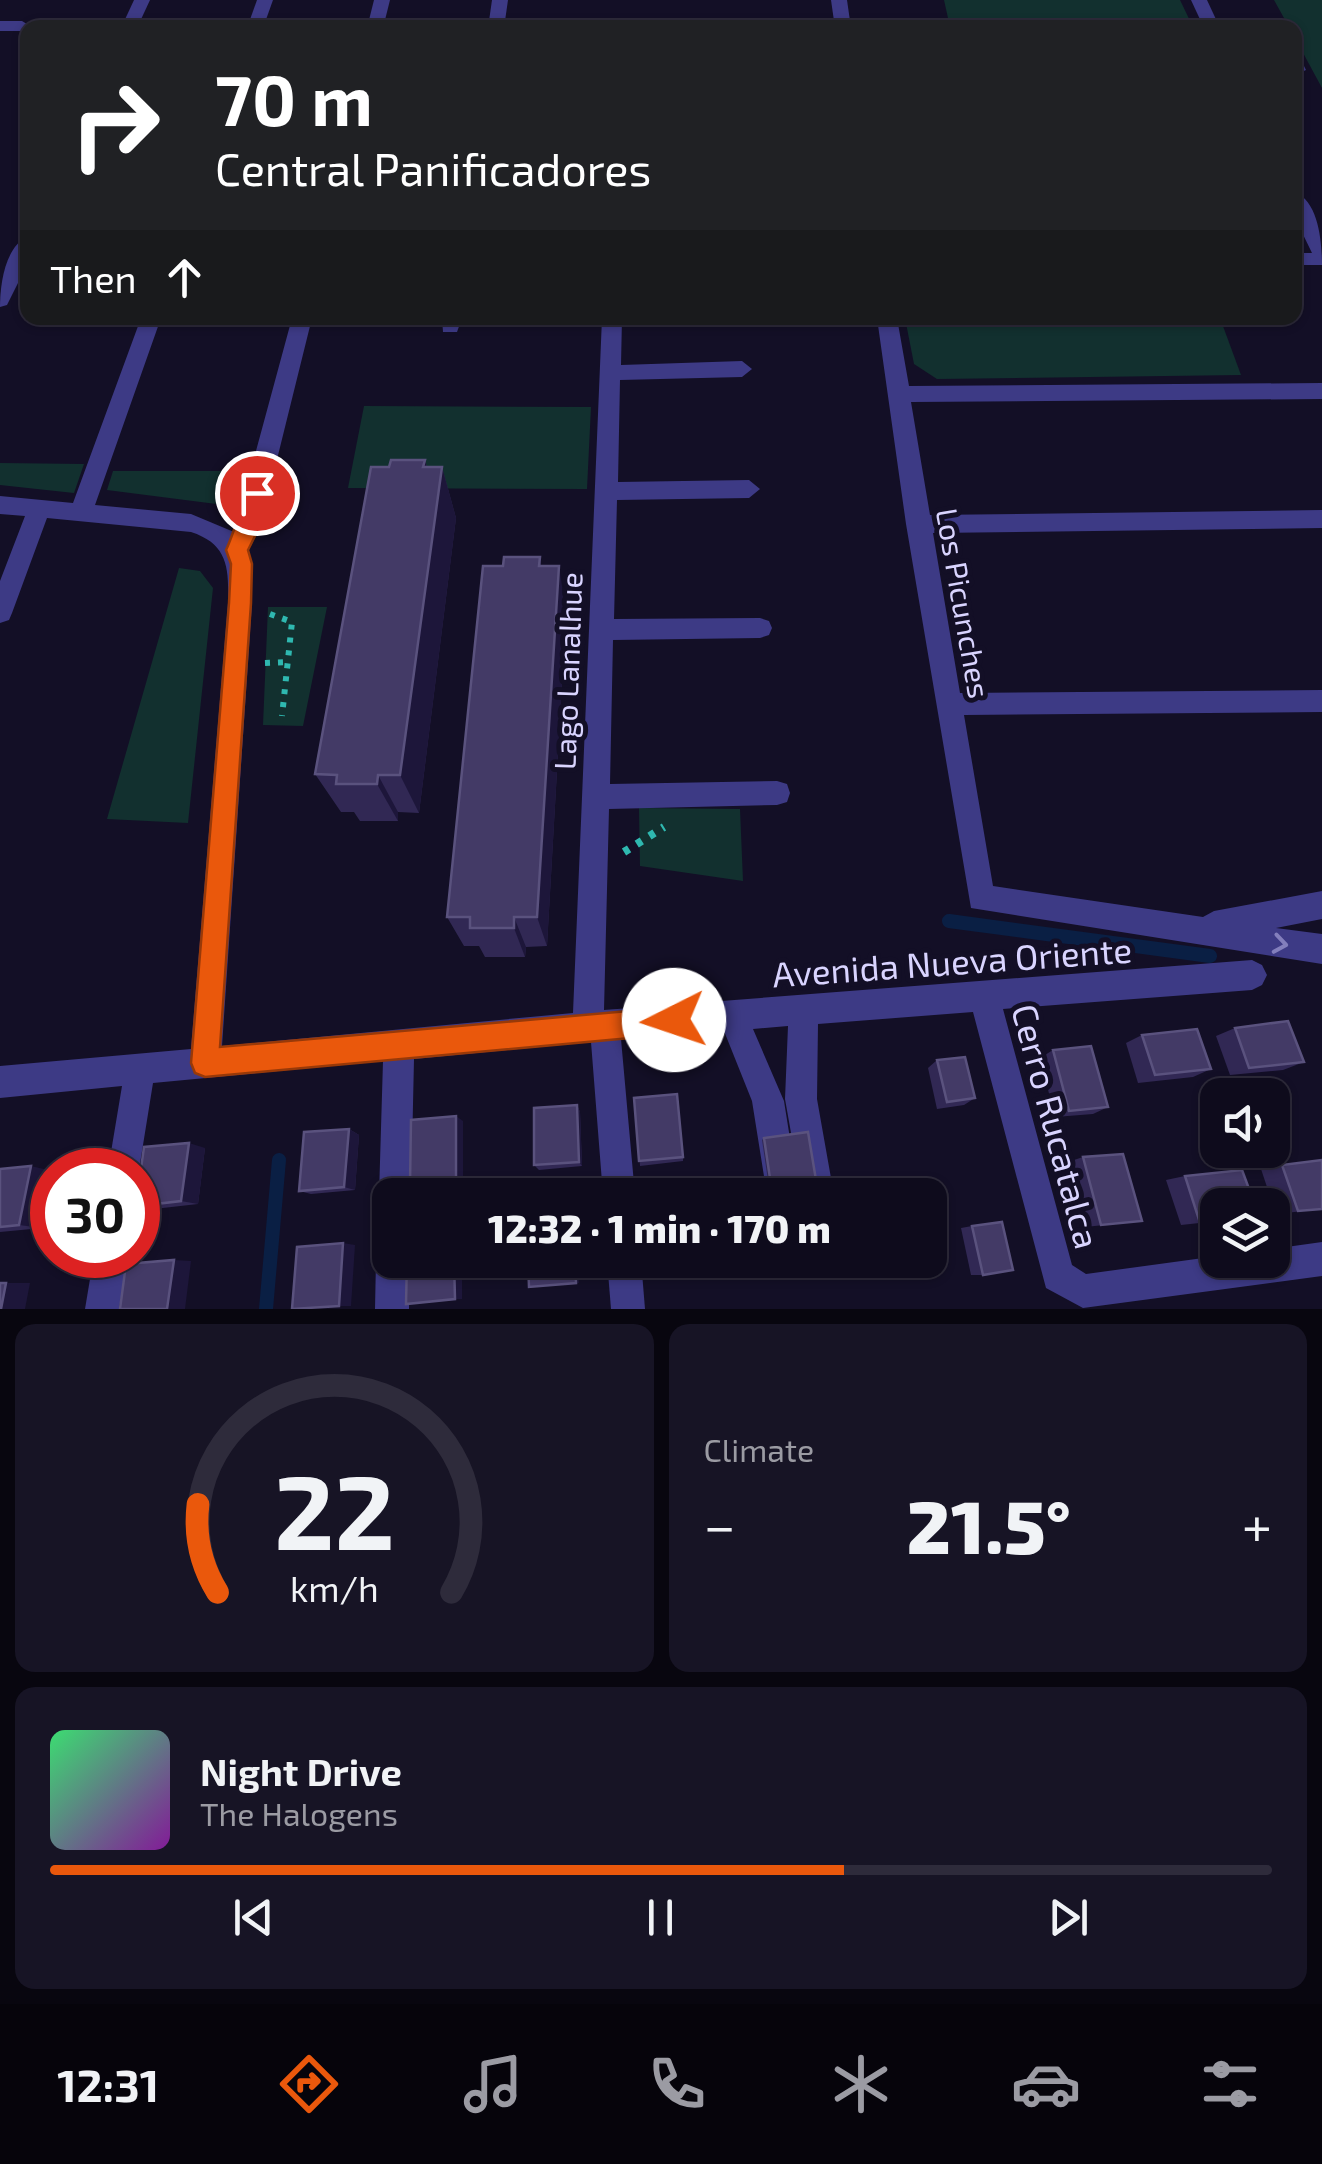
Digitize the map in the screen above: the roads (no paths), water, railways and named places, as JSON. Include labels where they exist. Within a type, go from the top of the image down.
[{"type":"street","points":[[1302,213],[1322,257]]},
{"type":"street","points":[[0,300],[20,259]]},
{"type":"street","points":[[81,513],[148,325]]},
{"type":"street","points":[[237,550],[248,528],[300,325]]},
{"type":"street","name":"Lago Lanalhue","points":[[612,325],[593,872],[596,1026],[616,1178]]},
{"type":"street","name":"Los Picunches","points":[[888,325],[981,898],[1168,926]]},
{"type":"street","points":[[610,372],[742,370]]},
{"type":"street","points":[[898,394],[1322,392]]},
{"type":"street","points":[[606,491],[749,489]]},
{"type":"street","points":[[0,505],[191,523],[220,534],[237,550],[242,564],[240,603],[205,1063]]},
{"type":"street","points":[[0,613],[39,509]]},
{"type":"street","points":[[918,524],[1322,519]]},
{"type":"street","points":[[601,630],[760,628]]},
{"type":"street","points":[[948,704],[1322,701]]},
{"type":"street","points":[[596,797],[777,793]]},
{"type":"street","name":"Avenida Nueva Oriente","points":[[1168,926],[1216,925],[1322,905]]},
{"type":"street","name":"Avenida Nueva Oriente","points":[[1168,926],[1322,949]]},
{"type":"street","name":"Avenida Nueva Oriente","points":[[0,1082],[596,1026],[1252,975]]},
{"type":"street","name":"Cerro Rucatalca","points":[[984,996],[1058,1276],[1083,1291],[1322,1259]]},
{"type":"street","points":[[803,1010],[801,1098],[815,1178]]},
{"type":"street","points":[[732,1015],[768,1100],[779,1178]]},
{"type":"street","points":[[395,1178],[398,1045]]},
{"type":"street","points":[[127,1148],[140,1069]]},
{"type":"street","points":[[102,1309],[107,1278]]},
{"type":"street","points":[[392,1309],[393,1278]]},
{"type":"street","points":[[625,1278],[628,1309]]},
{"type":"waterway","points":[[949,921],[1210,956]]},
{"type":"waterway","points":[[266,1309],[279,1160]]}]
